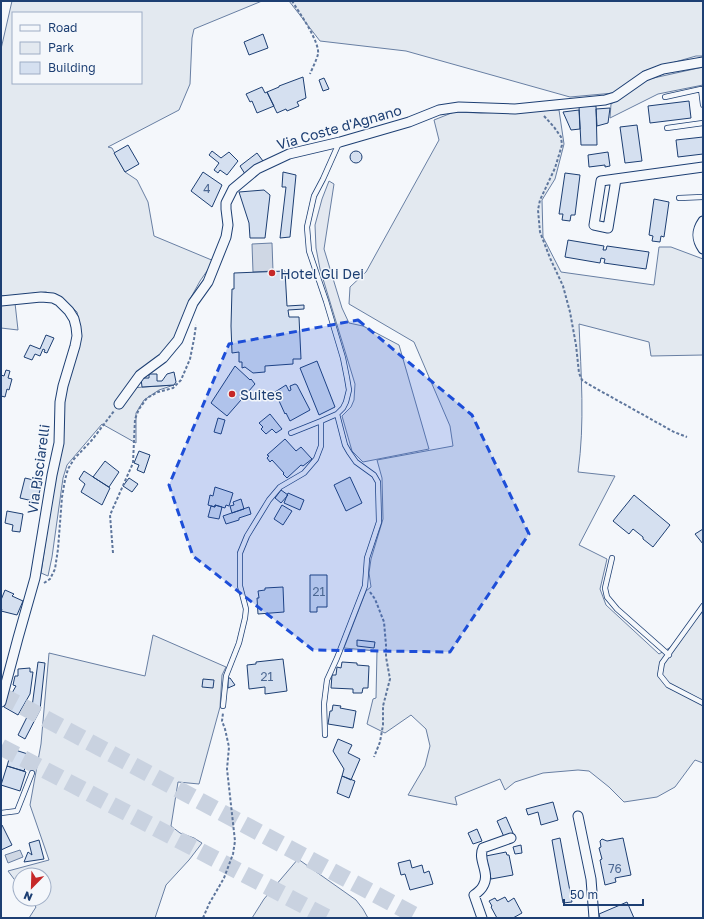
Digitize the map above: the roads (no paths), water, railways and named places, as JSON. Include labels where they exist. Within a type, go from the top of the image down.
[{"type":"street","name":"Via Coste d'Agnano","points":[[120,404],[140,375],[163,358],[178,340],[193,303],[208,282],[226,236],[228,225],[226,202],[233,189],[257,170],[289,154],[340,142],[409,122],[439,110],[459,107],[515,109],[605,100],[615,97],[645,76],[663,69],[703,62]]},
{"type":"street","points":[[616,179],[608,228],[594,225],[601,181],[703,167]]},
{"type":"street","points":[[703,221],[698,227],[699,243],[703,249]]},
{"type":"street","name":"Via Pisciarelli","points":[[1,301],[41,297],[53,298],[59,301],[69,311],[74,319],[77,336],[60,402],[59,443],[52,475],[35,578],[1,702]]},
{"type":"street","points":[[578,816],[591,879],[594,918]]},
{"type":"street","points":[[482,918],[474,896],[483,887],[486,878],[481,852],[483,848],[511,838]]},
{"type":"lane","points":[[665,97],[701,89],[703,105]]},
{"type":"lane","points":[[667,128],[703,123]]},
{"type":"lane","points":[[291,433],[337,414],[346,402],[348,390],[343,358],[309,251],[307,227],[314,196],[340,142]]},
{"type":"lane","points":[[679,198],[703,197]]},
{"type":"lane","points":[[324,735],[324,704],[327,680],[365,586],[367,558],[379,522],[378,482],[374,474],[356,462],[349,452],[345,445],[337,414]]},
{"type":"lane","points":[[223,706],[226,676],[239,644],[246,618],[246,609],[240,586],[240,553],[247,536],[268,500],[280,487],[304,473],[316,459],[321,446],[320,421]]},
{"type":"lane","points":[[612,558],[605,588],[607,596],[617,609],[669,654]]},
{"type":"lane","points":[[703,606],[662,663],[660,675],[668,684],[703,703]]},
{"type":"lane","points":[[1,813],[17,811],[32,773]]},
{"type":"tunnel","points":[[1,695],[420,918]]},
{"type":"tunnel","points":[[1,747],[328,918]]},
{"type":"place","name":"Hotel Gli Dei","points":[[272,273]]},
{"type":"place","name":"Suites","points":[[232,394]]}]
